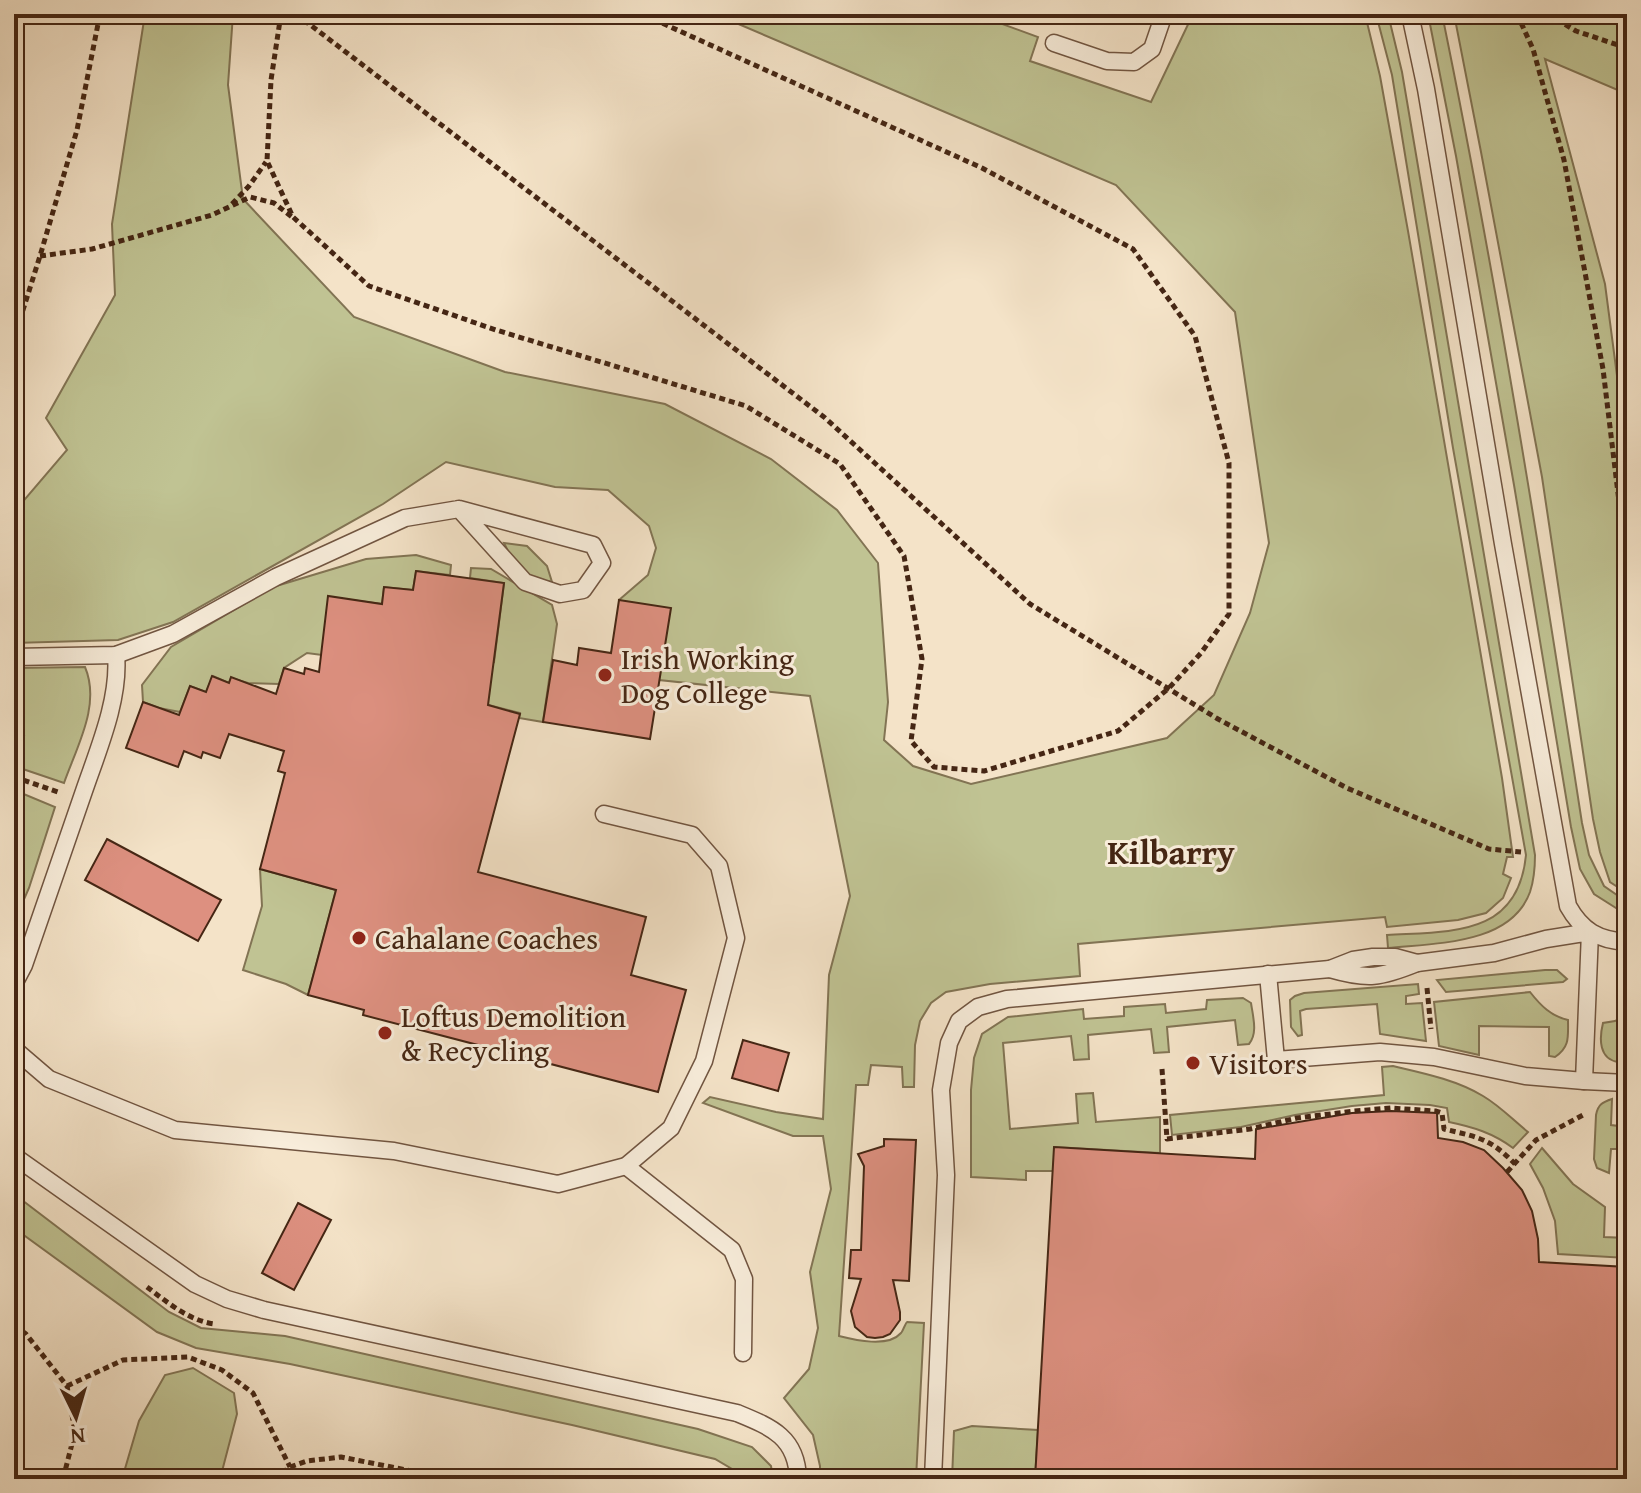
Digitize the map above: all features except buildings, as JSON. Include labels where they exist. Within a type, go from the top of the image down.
[{"type":"lane","points":[[1054,43],[1107,61],[1134,62],[1152,49],[1164,14]]},
{"type":"lane","points":[[1410,14],[1426,89],[1568,906],[1575,919],[1590,932],[1609,940],[1627,942]]},
{"type":"lane","points":[[14,657],[116,655],[173,634],[276,577],[405,518],[459,509],[593,545],[602,563],[583,590],[560,594],[525,582],[459,509]]},
{"type":"lane","points":[[14,984],[24,965],[99,749],[114,693],[116,655]]},
{"type":"lane","points":[[14,1049],[49,1079],[175,1130],[394,1151],[558,1184],[626,1166],[671,1128],[704,1061],[736,938],[719,866],[692,835],[604,814]]},
{"type":"lane","points":[[933,1479],[946,1175],[941,1090],[949,1043],[959,1021],[978,1007],[1007,999],[1330,969],[1353,960],[1373,957],[1395,957],[1421,963],[1494,953],[1546,939],[1590,932]]},
{"type":"lane","points":[[1584,1081],[1590,932]]},
{"type":"lane","points":[[1268,974],[1276,1060],[1380,1052],[1434,1057],[1525,1076],[1627,1083]]},
{"type":"lane","points":[[14,1156],[195,1284],[227,1299],[264,1310],[737,1413],[769,1426],[791,1445],[798,1479]]},
{"type":"lane","points":[[626,1166],[732,1250],[744,1279],[743,1353]]},
{"type":"path","points":[[14,329],[23,310],[77,130],[100,14]]},
{"type":"path","points":[[281,14],[271,80],[267,161],[293,217]]},
{"type":"path","points":[[296,14],[824,417],[1030,604],[1218,719],[1347,788],[1489,849],[1521,852]]},
{"type":"path","points":[[40,256],[92,249],[227,209],[250,197],[274,203],[293,217],[369,286],[496,330],[746,406],[840,464],[904,556],[922,659],[911,741],[934,767],[984,771],[1118,731],[1169,688],[1201,653],[1229,614],[1229,463],[1195,336],[1133,249],[982,168],[642,14]]},
{"type":"path","points":[[1517,14],[1533,49],[1564,160],[1603,369],[1627,568]]},
{"type":"path","points":[[1548,14],[1576,31],[1627,48]]},
{"type":"path","points":[[227,209],[267,161]]},
{"type":"path","points":[[14,777],[81,800]]},
{"type":"path","points":[[1421,963],[1434,1057]]},
{"type":"path","points":[[1162,1069],[1167,1139],[1250,1129],[1297,1118],[1354,1111],[1391,1108],[1436,1111],[1442,1113],[1444,1129],[1480,1138],[1501,1149],[1515,1164]]},
{"type":"path","points":[[1507,1172],[1536,1140],[1583,1115]]},
{"type":"path","points":[[14,1325],[26,1334],[67,1386],[75,1432],[63,1479]]},
{"type":"path","points":[[67,1386],[123,1360],[188,1357],[222,1370],[253,1393],[290,1467]]},
{"type":"path","points":[[274,1479],[290,1467],[307,1461],[341,1457],[452,1479]]},
{"type":"green space","points":[[145,14],[233,14],[228,85],[243,199],[354,317],[505,372],[665,404],[771,459],[837,510],[878,563],[888,702],[884,740],[913,766],[971,784],[1167,738],[1214,695],[1250,613],[1269,543],[1235,312],[1116,185],[715,14],[975,14],[1038,37],[1030,61],[1151,102],[1193,14],[1365,14],[1380,76],[1408,231],[1502,778],[1513,857],[1507,857],[1503,874],[1511,878],[1503,898],[1486,913],[1458,920],[1387,927],[1385,917],[1078,944],[1080,976],[990,984],[946,992],[931,1003],[920,1021],[915,1045],[914,1087],[903,1087],[902,1067],[871,1065],[868,1085],[856,1085],[839,1336],[880,1342],[902,1333],[907,1322],[924,1323],[916,1479],[820,1479],[813,1435],[784,1398],[809,1369],[818,1328],[810,1272],[831,1189],[823,1136],[793,1136],[703,1103],[710,1097],[823,1119],[829,975],[850,896],[810,696],[659,680],[619,600],[648,575],[656,548],[649,526],[608,490],[555,487],[446,462],[383,504],[173,622],[118,640],[14,643],[14,512],[67,450],[46,418],[115,295],[112,224]]},
{"type":"green space","points":[[1376,14],[1388,14],[1402,72],[1535,855],[1530,892],[1520,909],[1506,922],[1470,938],[1388,948],[1387,935],[1457,930],[1495,915],[1510,902],[1520,882],[1526,855],[1453,448],[1392,75]]},
{"type":"green space","points":[[1428,14],[1442,14],[1462,115],[1517,417],[1589,855],[1604,886],[1627,902],[1627,915],[1594,894],[1580,869],[1456,156]]},
{"type":"green space","points":[[1454,14],[1627,14],[1627,94],[1545,59],[1605,284],[1627,452],[1627,893],[1610,882],[1593,819],[1542,477]]},
{"type":"green space","points":[[504,543],[527,546],[547,566],[552,582],[529,578]]},
{"type":"green space","points":[[416,555],[451,565],[450,575],[416,571],[413,590],[384,587],[382,604],[328,597],[453,656],[494,662],[504,583],[470,578],[471,568],[491,569],[552,605],[557,624],[543,722],[519,718],[520,713],[446,694],[391,664],[307,653],[284,668],[279,684],[248,683],[231,678],[229,683],[213,676],[206,692],[190,686],[180,712],[143,702],[142,685],[171,647],[273,587],[366,559]]},
{"type":"green space","points":[[85,667],[89,681],[89,711],[64,783],[14,766],[24,736],[14,732],[14,668]]},
{"type":"green space","points":[[14,790],[55,807],[29,888],[14,922],[14,882],[22,861],[14,858]]},
{"type":"green space","points":[[260,869],[336,890],[308,995],[243,970],[262,906]]},
{"type":"green space","points":[[1557,970],[1567,979],[1563,982],[1446,992],[1437,980]]},
{"type":"green space","points":[[1418,984],[1419,994],[1406,996],[1406,1004],[1422,1003],[1426,1041],[1380,1034],[1377,1004],[1306,1009],[1300,1011],[1302,1035],[1298,1036],[1291,1027],[1290,1000],[1295,996]]},
{"type":"green space","points":[[1530,992],[1547,1010],[1568,1020],[1566,1045],[1555,1057],[1549,1056],[1549,1027],[1479,1026],[1479,1055],[1439,1046],[1434,1002]]},
{"type":"green space","points":[[1243,998],[1251,1003],[1254,1019],[1249,1044],[1238,1045],[1235,1020],[1167,1027],[1169,1052],[1154,1053],[1151,1029],[1088,1035],[1089,1059],[1074,1060],[1071,1036],[1003,1043],[1010,1129],[1078,1123],[1076,1094],[1093,1093],[1096,1122],[1160,1117],[1160,1153],[1055,1147],[1053,1171],[1026,1171],[1026,1180],[971,1177],[971,1090],[974,1058],[982,1034],[1008,1017],[1083,1009],[1084,1019],[1124,1016],[1124,1007],[1165,1004],[1166,1013],[1206,1009],[1207,1000]]},
{"type":"green space","points":[[1627,1014],[1627,1035],[1619,1035],[1618,1062],[1604,1053],[1601,1042],[1603,1023]]},
{"type":"green space","points":[[1393,1066],[1473,1090],[1528,1132],[1513,1148],[1482,1131],[1449,1122],[1447,1108],[1386,1103],[1172,1135],[1170,1115],[1384,1095],[1382,1067]]},
{"type":"green space","points":[[1612,1099],[1611,1125],[1627,1127],[1627,1149],[1611,1149],[1609,1173],[1597,1168],[1594,1159],[1597,1111],[1601,1104]]},
{"type":"green space","points":[[1542,1148],[1573,1184],[1605,1207],[1604,1237],[1627,1238],[1627,1258],[1558,1254],[1555,1221],[1530,1164]]},
{"type":"green space","points":[[14,1194],[169,1312],[201,1328],[285,1336],[698,1429],[752,1447],[771,1466],[773,1479],[741,1479],[737,1472],[715,1459],[572,1425],[290,1364],[196,1348],[157,1332],[14,1228]]},
{"type":"green space","points":[[193,1368],[234,1393],[237,1414],[220,1479],[122,1479],[139,1421],[165,1375]]},
{"type":"green space","points":[[972,1426],[1038,1430],[1035,1479],[952,1479],[954,1431]]},
{"type":"place","name":"Irish Working Dog College","points":[[605,675]]},
{"type":"place","name":"Cahalane Coaches","points":[[359,938]]},
{"type":"place","name":"Loftus Demolition & Recycling","points":[[385,1033]]},
{"type":"place","name":"Visitors","points":[[1193,1063]]},
{"type":"district","name":"Kilbarry","points":[[1171,851]]}]
